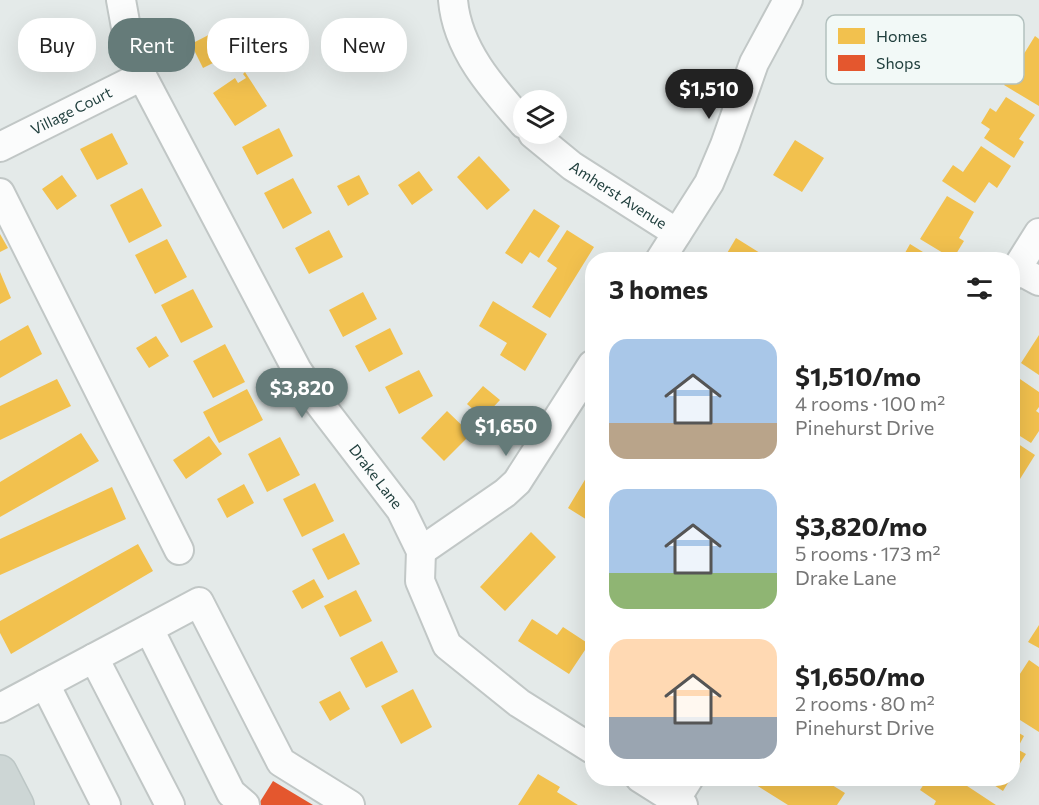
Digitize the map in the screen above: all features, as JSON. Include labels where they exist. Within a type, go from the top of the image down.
[{"type":"main road","points":[[0,772],[17,805]]},
{"type":"street","name":"Drake Lane","points":[[122,0],[128,33],[142,76],[297,370],[319,403],[401,510],[421,550],[420,581],[447,645],[519,703],[585,745]]},
{"type":"street","points":[[453,0],[454,20],[469,54],[513,111]]},
{"type":"street","points":[[665,252],[709,183],[754,63],[788,0]]},
{"type":"street","name":"Village Court","points":[[0,147],[142,76]]},
{"type":"street","name":"Amherst Avenue","points":[[546,144],[588,178],[677,233]]},
{"type":"street","points":[[0,193],[179,550]]},
{"type":"street","points":[[1023,275],[1039,233]]},
{"type":"street","points":[[421,550],[505,493],[517,482],[585,376]]},
{"type":"street","points":[[0,708],[199,602],[281,762],[350,805]]},
{"type":"street","points":[[149,629],[231,793],[245,805]]},
{"type":"street","points":[[94,658],[170,805]]},
{"type":"street","points":[[45,684],[106,805]]},
{"type":"street","points":[[657,786],[680,797]]},
{"type":"building: Homes","points":[[207,36],[207,66],[203,68],[195,52],[195,42]]},
{"type":"building: Homes","points":[[1035,36],[1039,39],[1039,106],[1004,85],[1024,84],[1024,54]]},
{"type":"building: Homes","points":[[245,72],[267,106],[235,126],[213,93],[235,78],[238,83],[246,78],[243,74]]},
{"type":"building: Homes","points":[[1006,97],[1035,115],[1019,139],[1024,142],[1014,158],[984,138],[990,129],[981,123],[990,108],[996,112]]},
{"type":"building: Homes","points":[[279,128],[293,156],[257,175],[242,147]]},
{"type":"building: Homes","points":[[112,133],[128,164],[97,180],[80,149]]},
{"type":"building: Homes","points":[[795,140],[824,158],[802,192],[773,175]]},
{"type":"building: Homes","points":[[981,146],[1011,166],[997,188],[989,182],[975,203],[942,181],[953,165],[963,172]]},
{"type":"building: Homes","points":[[479,156],[510,190],[487,210],[457,177]]},
{"type":"building: Homes","points":[[419,171],[433,190],[412,205],[398,185]]},
{"type":"building: Homes","points":[[62,175],[77,196],[57,210],[42,189]]},
{"type":"building: Homes","points":[[359,175],[369,194],[348,206],[337,186]]},
{"type":"building: Homes","points":[[293,178],[312,213],[283,229],[264,193]]},
{"type":"building: Homes","points":[[142,188],[162,226],[129,243],[110,205]]},
{"type":"building: Homes","points":[[947,196],[974,212],[959,238],[964,241],[957,252],[941,252],[920,239]]},
{"type":"building: Homes","points":[[534,209],[560,226],[539,258],[530,252],[522,264],[505,253]]},
{"type":"building: Homes","points":[[329,230],[343,257],[309,274],[295,248]]},
{"type":"building: Homes","points":[[567,230],[594,247],[591,252],[585,252],[585,262],[550,318],[532,307],[557,268],[547,261]]},
{"type":"building: Homes","points":[[0,234],[8,248],[0,252]]},
{"type":"building: Homes","points":[[736,238],[759,252],[728,252]]},
{"type":"building: Homes","points":[[167,239],[187,277],[155,294],[135,255]]},
{"type":"building: Homes","points":[[910,244],[923,252],[906,252]]},
{"type":"building: Homes","points":[[0,272],[11,298],[0,304]]},
{"type":"building: Homes","points":[[193,289],[213,327],[181,343],[161,305]]},
{"type":"building: Homes","points":[[363,292],[377,319],[343,337],[329,310]]},
{"type":"building: Homes","points":[[493,301],[547,334],[525,371],[500,355],[507,343],[479,326]]},
{"type":"building: Homes","points":[[28,325],[42,354],[0,378],[0,341]]},
{"type":"building: Homes","points":[[390,328],[403,354],[369,372],[355,346]]},
{"type":"building: Homes","points":[[1039,335],[1039,375],[1021,363]]},
{"type":"building: Homes","points":[[156,336],[169,356],[149,368],[136,348]]},
{"type":"building: Homes","points":[[225,344],[245,382],[213,398],[193,361]]},
{"type":"building: Homes","points":[[419,370],[433,396],[399,414],[385,387]]},
{"type":"building: Homes","points":[[57,379],[71,406],[0,440],[0,406]]},
{"type":"building: Homes","points":[[1020,379],[1039,392],[1039,407],[1036,411],[1039,413],[1039,431],[1031,443],[1020,436]]},
{"type":"building: Homes","points":[[483,386],[500,400],[483,418],[467,404]]},
{"type":"building: Homes","points":[[247,389],[263,420],[219,443],[203,412]]},
{"type":"building: Homes","points":[[447,411],[471,434],[444,461],[421,438]]},
{"type":"building: Homes","points":[[81,433],[99,461],[0,517],[0,482]]},
{"type":"building: Homes","points":[[209,436],[222,454],[186,479],[173,460]]},
{"type":"building: Homes","points":[[280,437],[300,475],[267,492],[248,454]]},
{"type":"building: Homes","points":[[1020,445],[1035,455],[1020,479]]},
{"type":"building: Homes","points":[[585,480],[585,519],[568,508]]},
{"type":"building: Homes","points":[[315,483],[334,521],[302,537],[283,499]]},
{"type":"building: Homes","points":[[244,484],[254,503],[227,518],[217,499]]},
{"type":"building: Homes","points":[[112,487],[126,519],[0,575],[0,539]]},
{"type":"building: Homes","points":[[531,532],[556,557],[505,611],[480,587]]},
{"type":"building: Homes","points":[[344,533],[360,564],[328,580],[312,549]]},
{"type":"building: Homes","points":[[138,544],[153,571],[11,654],[0,633],[0,621]]},
{"type":"building: Homes","points":[[314,579],[324,597],[302,609],[292,591]]},
{"type":"building: Homes","points":[[356,590],[372,621],[340,637],[324,606]]},
{"type":"building: Homes","points":[[532,619],[557,635],[563,627],[585,641],[585,650],[569,674],[518,641]]},
{"type":"building: Homes","points":[[1039,625],[1039,648],[1028,642]]},
{"type":"building: Homes","points":[[382,641],[398,672],[366,688],[350,658]]},
{"type":"building: Homes","points":[[1029,660],[1039,667],[1039,732],[1020,720],[1020,674]]},
{"type":"building: Homes","points":[[413,689],[432,727],[401,744],[381,706]]},
{"type":"building: Homes","points":[[340,691],[350,709],[330,721],[319,702]]},
{"type":"building: Homes","points":[[1020,751],[1026,754],[1020,763]]},
{"type":"building: Homes","points":[[538,774],[560,787],[557,792],[578,805],[518,805]]},
{"type":"building: Homes","points":[[758,786],[834,786],[845,793],[837,805],[788,805]]},
{"type":"building: Homes","points":[[923,786],[967,786],[996,805],[934,805],[936,801],[920,790]]},
{"type":"building: Homes","points":[[995,786],[1006,786],[1003,791]]},
{"type":"building: Shops","points":[[273,781],[313,805],[258,805]]}]
